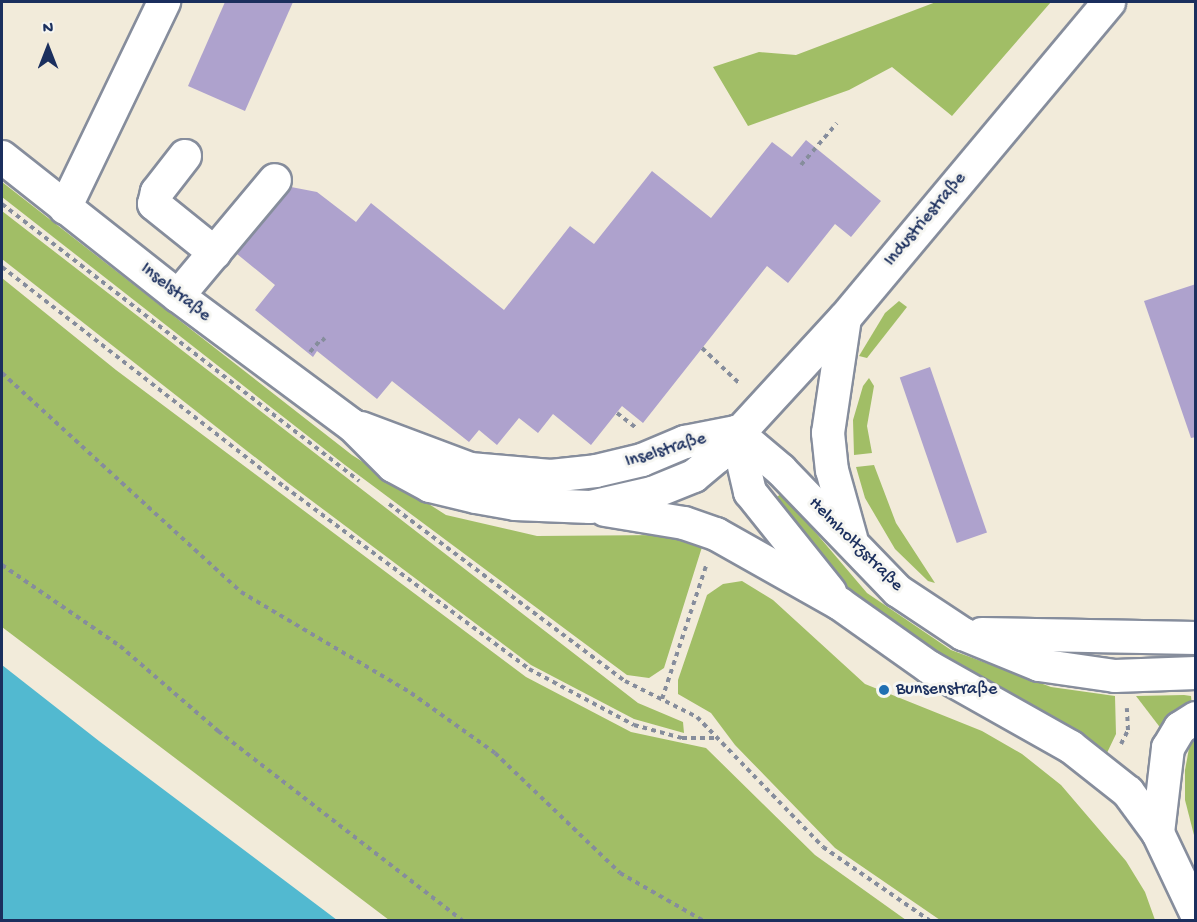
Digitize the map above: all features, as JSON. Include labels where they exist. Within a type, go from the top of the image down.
[{"type":"street","points":[[65,208],[164,2]]},
{"type":"street","name":"Industriestraße","points":[[736,432],[845,318],[1109,2]]},
{"type":"street","points":[[185,156],[157,192],[154,204],[215,253]]},
{"type":"street","name":"Inselstraße","points":[[2,157],[178,296],[352,425],[393,466],[430,486],[515,504],[590,507],[652,494],[694,476],[717,458],[736,432]]},
{"type":"street","points":[[178,296],[274,180]]},
{"type":"street","points":[[845,318],[828,433],[832,470],[853,544]]},
{"type":"street","name":"Inselstraße","points":[[352,425],[470,469],[542,476],[596,471],[642,460],[685,442],[736,432]]},
{"type":"street","points":[[736,432],[750,492],[840,604]]},
{"type":"street","name":"Helmholtzstraße","points":[[736,432],[781,470],[898,591],[963,634],[1039,664],[1115,676],[1196,673]]},
{"type":"street","points":[[590,507],[684,523],[716,534],[840,604],[929,667],[1028,721],[1101,769],[1128,792],[1158,833],[1196,913]]},
{"type":"street","points":[[963,634],[1196,638]]},
{"type":"street","points":[[1158,833],[1168,748],[1180,728],[1196,718]]},
{"type":"path","points":[[801,165],[837,123]]},
{"type":"path","points":[[2,204],[361,483]]},
{"type":"path","points":[[2,267],[294,495],[529,669],[634,725],[682,738],[717,738]]},
{"type":"path","points":[[314,348],[322,338],[325,341]]},
{"type":"path","points":[[702,348],[735,379]]},
{"type":"path","points":[[2,373],[241,592],[411,693],[495,753],[620,873],[702,921]]},
{"type":"path","points":[[380,497],[625,681],[697,717],[823,847],[929,921]]},
{"type":"path","points":[[663,699],[709,557]]},
{"type":"path","points":[[2,565],[120,646],[218,731],[462,921]]},
{"type":"path","points":[[1118,751],[1128,730],[1126,696]]},
{"type":"green space","points":[[936,2],[1051,2],[952,116],[892,67],[849,90],[748,126],[713,67],[759,52],[796,55]]},
{"type":"green space","points":[[2,182],[352,455],[446,515],[537,536],[662,535],[702,547],[664,668],[649,678],[627,675],[345,465],[2,197]]},
{"type":"green space","points":[[2,211],[638,703],[683,722],[684,733],[634,719],[531,665],[288,483],[2,259]]},
{"type":"green space","points":[[2,278],[116,370],[526,677],[631,732],[706,748],[815,855],[906,920],[389,920],[2,627]]},
{"type":"green space","points":[[899,301],[907,307],[867,358],[859,356],[885,313]]},
{"type":"green space","points":[[869,378],[874,386],[867,426],[872,453],[854,455],[853,420],[863,386]]},
{"type":"green space","points":[[874,465],[896,523],[935,583],[928,581],[895,549],[865,498],[856,467]]},
{"type":"green space","points":[[782,493],[867,593],[951,650],[1051,687],[1115,696],[1116,734],[1106,755],[855,603],[773,500]]},
{"type":"green space","points":[[742,581],[773,600],[865,684],[982,731],[1022,754],[1061,785],[1126,861],[1145,892],[1155,920],[940,920],[835,848],[735,745],[711,713],[678,694],[678,680],[707,595],[723,584]]},
{"type":"green space","points":[[1136,696],[1191,696],[1192,706],[1162,730]]},
{"type":"green space","points":[[1195,736],[1195,839],[1185,800],[1185,770],[1190,743]]},
{"type":"water","points":[[2,665],[99,741],[337,920],[2,920]]},
{"type":"building","points":[[225,2],[293,2],[245,111],[188,86]]},
{"type":"building","points":[[806,140],[881,201],[851,237],[835,224],[788,283],[767,266],[643,423],[622,406],[591,445],[553,414],[538,433],[519,418],[497,445],[479,430],[469,442],[392,381],[377,399],[317,351],[313,357],[255,310],[275,285],[237,254],[291,187],[317,192],[356,222],[371,203],[504,310],[570,226],[594,244],[652,171],[711,218],[772,142],[792,157]]},
{"type":"building","points":[[1196,284],[1196,437],[1191,438],[1144,301]]},
{"type":"building","points":[[930,367],[987,532],[957,543],[900,377]]},
{"type":"place","name":"Bunsenstraße","points":[[884,690]]}]
